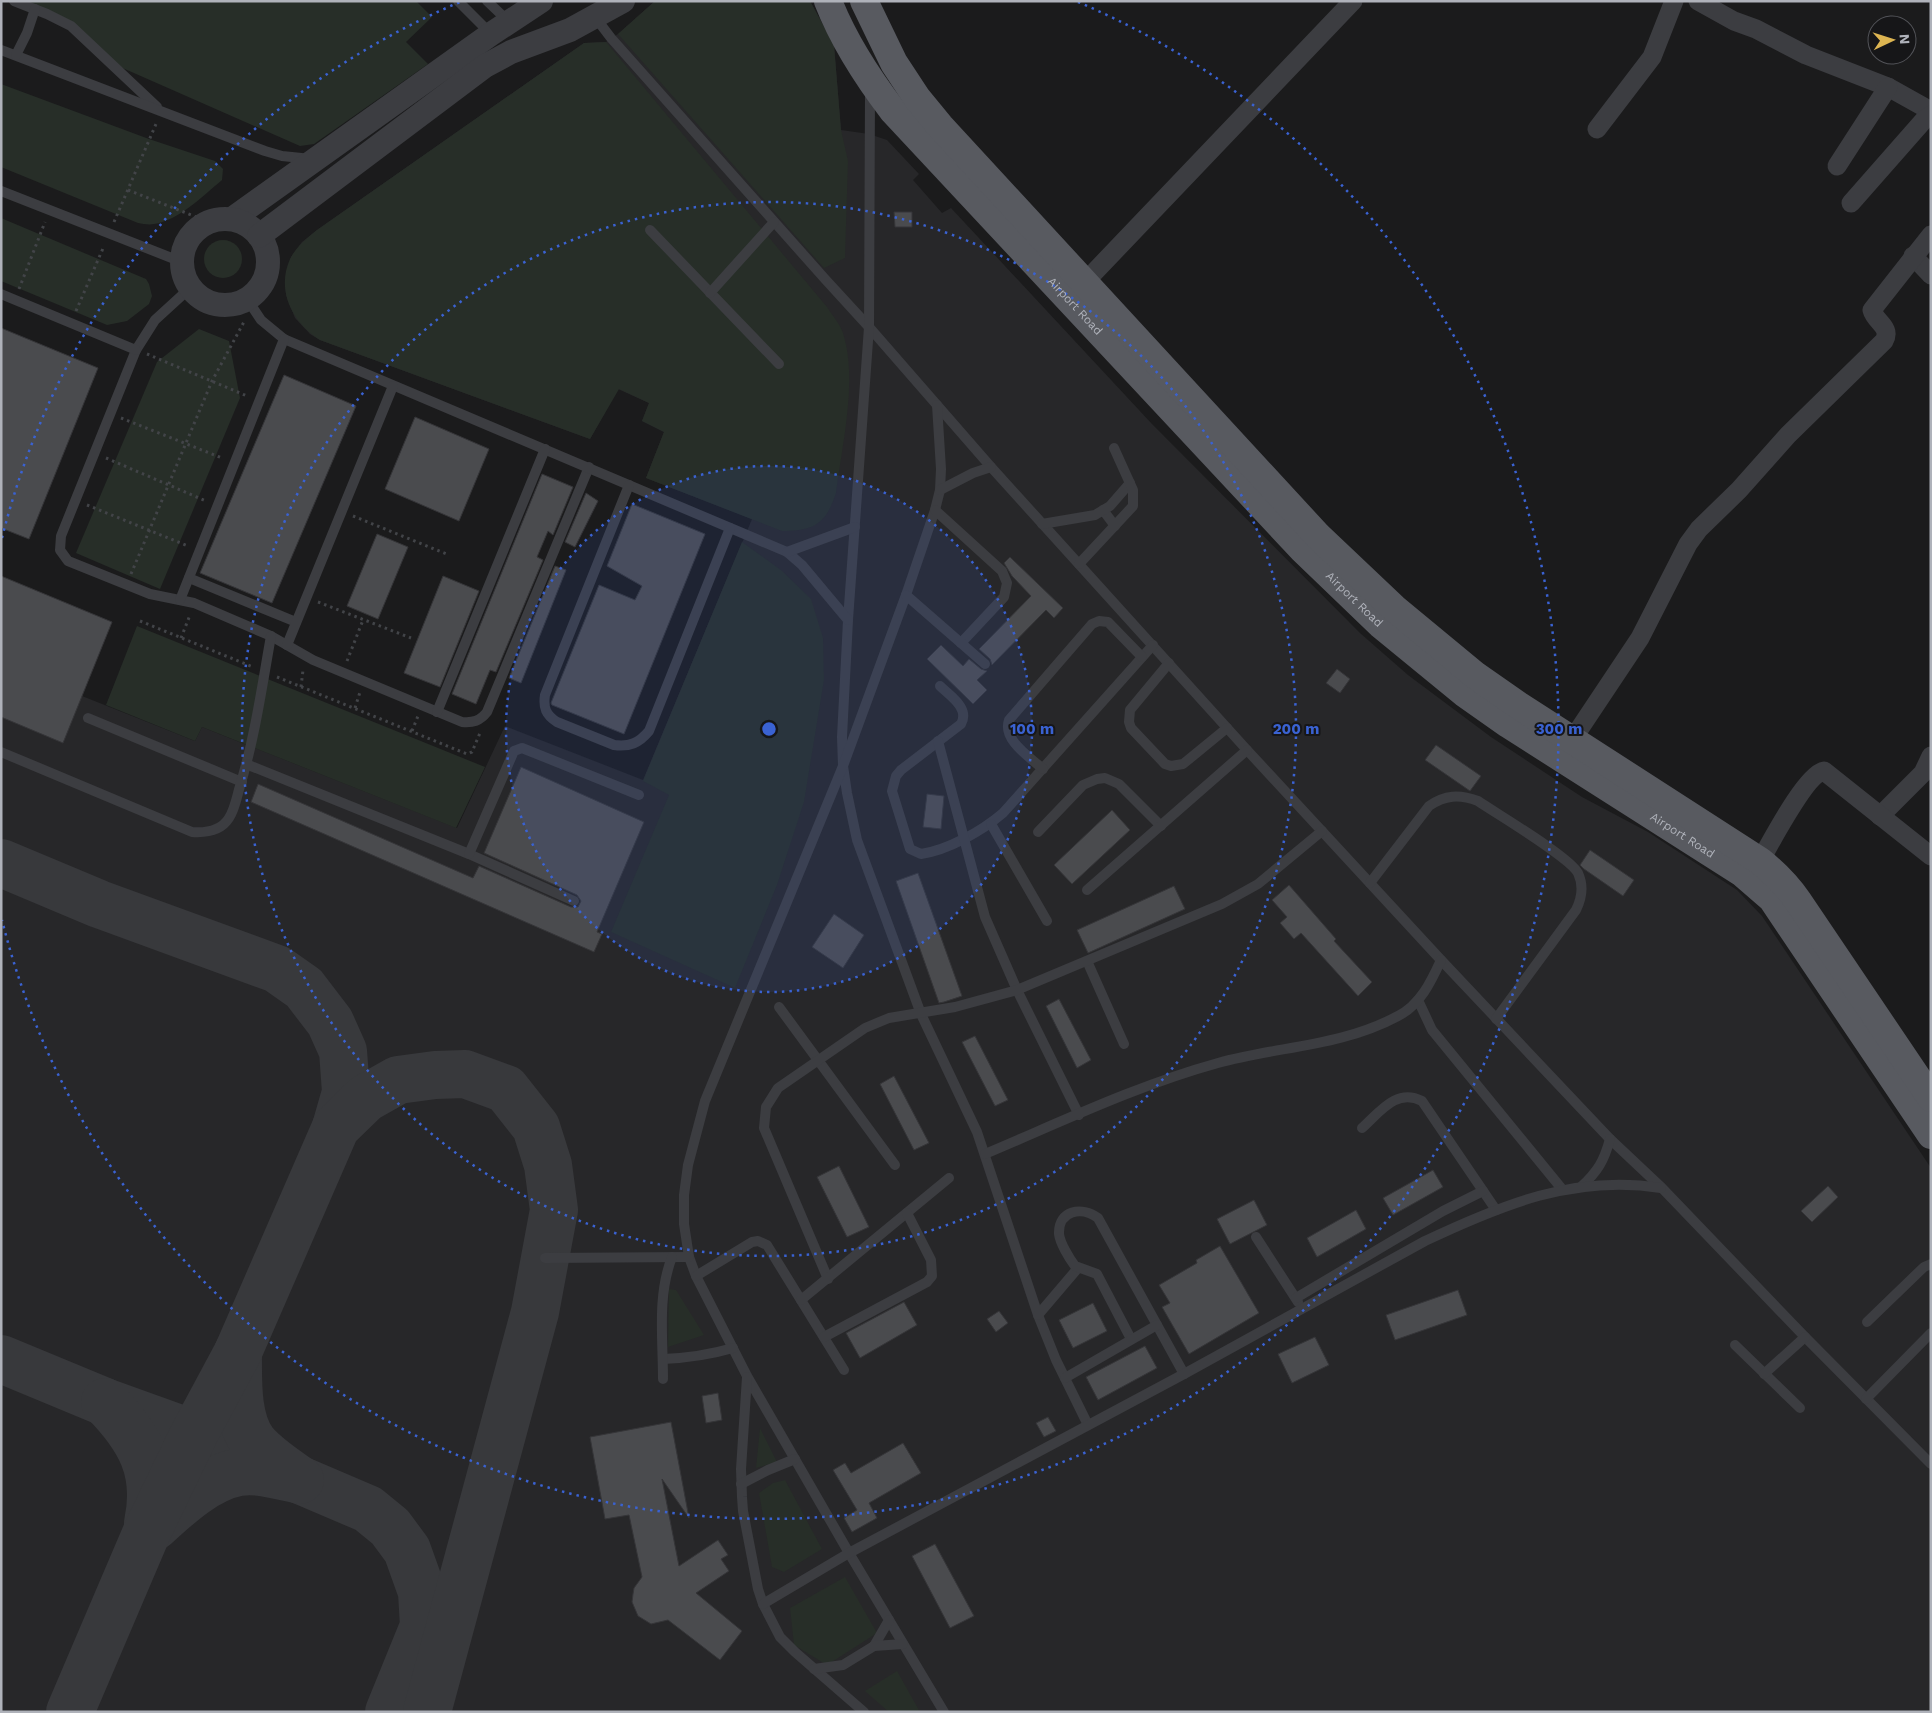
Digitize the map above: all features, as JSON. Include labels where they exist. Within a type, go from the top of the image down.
[{"type":"main road","name":"Airport Road","points":[[828,1],[848,46],[870,81],[915,136],[1303,550],[1380,625],[1464,693],[1508,724],[1709,840],[1760,861],[1775,872],[1788,886],[1931,1098]]},
{"type":"main road","name":"Airport Road","points":[[864,1],[894,63],[917,98],[940,126],[1318,536],[1355,573],[1475,675],[1572,740],[1709,840],[1742,873],[1772,899],[1931,1135]]},
{"type":"main road","points":[[870,81],[894,63]]},
{"type":"street","points":[[220,221],[247,225],[259,236],[265,246],[268,258],[267,270],[263,282],[249,304],[216,305],[202,299],[190,288],[182,272],[183,250],[197,228],[220,221],[316,159],[541,1]]},
{"type":"street","points":[[259,236],[485,66],[511,52],[560,34],[596,6],[623,1]]},
{"type":"street","points":[[596,6],[622,16],[633,10],[642,1]]},
{"type":"street","points":[[1084,283],[1353,1]]},
{"type":"street","points":[[1597,129],[1652,57],[1674,1]]},
{"type":"street","points":[[1698,1],[1734,21],[1756,29],[1806,55],[1888,87],[1931,111]]},
{"type":"street","points":[[1837,166],[1888,87]]},
{"type":"street","points":[[1851,203],[1924,120],[1931,115]]},
{"type":"street","points":[[1572,740],[1640,638],[1688,544],[1699,529],[1739,490],[1794,429],[1884,341],[1886,331],[1872,310],[1931,235]]},
{"type":"street","points":[[1913,256],[1931,275]]},
{"type":"street","points":[[1880,816],[1924,774],[1931,756]]},
{"type":"street","points":[[1760,861],[1796,800],[1820,771],[1826,773],[1931,856]]},
{"type":"lane","points":[[14,1],[60,19],[77,31],[162,112]]},
{"type":"lane","points":[[458,1],[500,28]]},
{"type":"lane","points":[[487,1],[500,28]]},
{"type":"lane","points":[[596,6],[611,38],[869,327],[991,467],[1247,750],[1440,960],[1610,1139],[1662,1188],[1805,1338],[1931,1464]]},
{"type":"lane","points":[[16,56],[27,33],[34,9]]},
{"type":"lane","points":[[1,50],[265,151],[316,159]]},
{"type":"lane","points":[[870,81],[869,327],[848,620],[842,737],[843,766],[851,817],[857,840],[921,1014],[969,1114],[985,1154],[1038,1314],[1065,1378],[1088,1425]]},
{"type":"lane","points":[[1,190],[182,262]]},
{"type":"lane","points":[[710,293],[774,222]]},
{"type":"lane","points":[[650,230],[778,364]]},
{"type":"lane","points":[[190,288],[155,320],[136,350],[61,536],[60,550],[68,561],[150,594],[194,603],[271,636],[304,656],[342,673],[462,722],[469,723],[476,721],[487,712],[588,467]]},
{"type":"lane","points":[[1,294],[136,350]]},
{"type":"lane","points":[[249,304],[260,320],[284,339],[787,552],[802,565],[848,620]]},
{"type":"lane","points":[[180,600],[284,339]]},
{"type":"lane","points":[[287,645],[393,386]]},
{"type":"lane","points":[[937,406],[941,455],[940,490],[935,510],[843,766],[705,1101],[688,1165],[684,1224],[689,1257],[696,1276],[733,1348],[849,1553],[944,1712]]},
{"type":"lane","points":[[1079,564],[1133,506],[1134,498],[1130,483],[1114,448]]},
{"type":"lane","points":[[437,712],[546,449]]},
{"type":"lane","points":[[940,490],[973,473],[991,467]]},
{"type":"lane","points":[[1042,524],[1085,517],[1103,510],[1130,483]]},
{"type":"lane","points":[[629,484],[545,695],[546,711],[550,718],[557,722],[614,745],[624,747],[643,739],[730,528]]},
{"type":"lane","points":[[935,510],[1002,571],[1007,583],[1004,597],[961,643]]},
{"type":"lane","points":[[1103,510],[1115,526]]},
{"type":"lane","points":[[787,552],[855,527]]},
{"type":"lane","points":[[189,578],[296,622]]},
{"type":"lane","points":[[906,595],[985,664]]},
{"type":"lane","points":[[1043,769],[1010,738],[1007,726],[1009,720],[1092,624],[1099,621],[1108,622],[1142,657]]},
{"type":"lane","points":[[1,752],[192,832],[213,831],[222,826],[231,814],[242,782],[271,636]]},
{"type":"lane","points":[[940,686],[961,707],[964,715],[960,724],[901,770],[896,776],[892,791],[910,849],[915,853],[927,853],[963,839],[991,824],[1153,646]]},
{"type":"lane","points":[[1169,663],[1130,710],[1129,722],[1131,728],[1165,764],[1177,766],[1183,764],[1227,728]]},
{"type":"lane","points":[[88,718],[242,782]]},
{"type":"lane","points":[[938,741],[985,917],[1017,990],[1079,1115]]},
{"type":"lane","points":[[469,854],[514,751],[517,749],[522,748],[639,795]]},
{"type":"lane","points":[[1088,890],[1247,750]]},
{"type":"lane","points":[[246,764],[469,854],[574,902]]},
{"type":"lane","points":[[1038,832],[1083,785],[1105,778],[1119,784],[1160,826]]},
{"type":"lane","points":[[1370,883],[1429,806],[1439,799],[1452,796],[1465,796],[1478,801],[1571,863],[1581,881],[1580,901],[1576,910],[1496,1019]]},
{"type":"lane","points":[[991,824],[1048,921]]},
{"type":"lane","points":[[828,1278],[764,1128],[766,1107],[778,1088],[864,1028],[878,1022],[993,998],[1017,990],[1241,895],[1258,884],[1322,831]]},
{"type":"lane","points":[[1087,960],[1124,1044]]},
{"type":"lane","points":[[985,1154],[1167,1079],[1220,1062],[1327,1042],[1400,1016],[1418,1000],[1431,981],[1440,960]]},
{"type":"lane","points":[[1418,1000],[1432,1030],[1562,1189]]},
{"type":"lane","points":[[779,1007],[895,1165]]},
{"type":"lane","points":[[1362,1128],[1397,1098],[1406,1096],[1422,1101],[1496,1210]]},
{"type":"lane","points":[[1581,1187],[1595,1174],[1605,1157],[1610,1139]]},
{"type":"lane","points":[[801,1300],[949,1178]]},
{"type":"lane","points":[[763,1604],[849,1553],[1184,1374],[1425,1241],[1496,1210],[1562,1189],[1629,1184],[1662,1188]]},
{"type":"lane","points":[[1296,1298],[1443,1211],[1483,1191]]},
{"type":"lane","points":[[1132,1339],[1097,1274],[1078,1268],[1072,1262],[1059,1236],[1064,1218],[1072,1212],[1081,1210],[1091,1212],[1098,1218],[1184,1374]]},
{"type":"lane","points":[[824,1337],[927,1282],[932,1276],[931,1260],[907,1213]]},
{"type":"lane","points":[[1256,1237],[1303,1309]]},
{"type":"lane","points":[[696,1276],[752,1242],[763,1242],[767,1245],[844,1370]]},
{"type":"lane","points":[[663,1379],[662,1295],[666,1272],[672,1257]]},
{"type":"lane","points":[[545,1258],[689,1257]]},
{"type":"lane","points":[[1867,1322],[1924,1267],[1931,1264]]},
{"type":"lane","points":[[1038,1314],[1078,1268]]},
{"type":"lane","points":[[1065,1378],[1157,1325]]},
{"type":"lane","points":[[1866,1399],[1931,1333]]},
{"type":"lane","points":[[1764,1374],[1805,1338]]},
{"type":"lane","points":[[1735,1344],[1800,1408]]},
{"type":"lane","points":[[663,1359],[709,1355],[733,1348]]},
{"type":"lane","points":[[748,1376],[741,1484],[743,1511],[758,1589],[763,1604],[780,1637],[864,1712]]},
{"type":"lane","points":[[741,1484],[795,1459]]},
{"type":"lane","points":[[874,1646],[889,1620]]},
{"type":"lane","points":[[814,1669],[843,1665],[874,1646],[904,1644]]},
{"type":"lane","points":[[834,1686],[843,1665]]},
{"type":"path","points":[[70,323],[162,112]]},
{"type":"path","points":[[128,190],[220,221]]},
{"type":"path","points":[[15,300],[50,210]]},
{"type":"path","points":[[127,585],[212,381],[249,304]]},
{"type":"path","points":[[136,350],[259,401]]},
{"type":"path","points":[[110,414],[234,463]]},
{"type":"path","points":[[94,454],[218,506]]},
{"type":"path","points":[[75,500],[200,551]]},
{"type":"path","points":[[342,511],[449,555]]},
{"type":"path","points":[[306,598],[411,638]]},
{"type":"path","points":[[181,638],[194,603]]},
{"type":"path","points":[[342,673],[363,620]]},
{"type":"path","points":[[140,621],[467,754],[471,754],[474,750],[487,712]]},
{"type":"shaded area","points":[[23,1],[416,1],[432,17],[406,42],[428,64],[314,144],[300,146],[118,66],[48,12]]},
{"type":"shaded area","points":[[655,1],[810,1],[834,45],[841,130],[869,134],[887,140],[919,174],[913,180],[942,213],[951,208],[1152,424],[1360,633],[1408,675],[1491,737],[1582,797],[1648,832],[1737,890],[1762,916],[1931,1168],[1931,1712],[1,1712],[1,576],[112,622],[82,696],[195,741],[202,727],[457,828],[505,726],[643,780],[752,519],[646,478],[664,432],[642,421],[649,403],[618,389],[590,439],[320,340],[310,334],[295,318],[286,295],[285,282],[291,257],[302,242],[317,230],[584,43],[606,42],[618,34]]},
{"type":"shaded area","points":[[655,1],[810,1],[834,45],[841,130],[848,161],[845,258],[824,268],[618,34]]},
{"type":"shaded area","points":[[606,42],[827,307],[842,330],[847,351],[849,392],[836,493],[823,519],[811,527],[793,531],[782,531],[646,478],[664,432],[642,421],[649,403],[619,389],[590,439],[320,340],[302,325],[289,305],[285,282],[290,259],[313,233],[584,43]]},
{"type":"shaded area","points":[[1,84],[149,139],[215,161],[223,169],[222,180],[181,213],[163,222],[148,224],[138,223],[1,167]]},
{"type":"shaded area","points":[[1,218],[146,279],[152,296],[149,304],[127,321],[107,325],[1,281]]},
{"type":"shaded area","points":[[223,240],[230,241],[236,246],[241,252],[241,266],[236,272],[230,277],[223,278],[216,277],[210,272],[205,266],[204,259],[205,252],[210,246],[216,241]]},
{"type":"shaded area","points":[[199,329],[229,341],[240,398],[160,589],[76,553],[157,362]]},
{"type":"shaded area","points":[[742,542],[781,570],[811,599],[823,638],[824,680],[804,802],[777,885],[735,988],[611,932],[669,795],[643,781]]},
{"type":"shaded area","points":[[137,626],[485,767],[456,828],[202,727],[195,741],[106,705]]},
{"type":"shaded area","points":[[669,1289],[676,1290],[704,1335],[668,1347]]},
{"type":"shaded area","points":[[760,1428],[777,1462],[756,1468]]},
{"type":"shaded area","points":[[785,1480],[822,1549],[784,1572],[772,1567],[759,1493],[773,1483]]},
{"type":"shaded area","points":[[845,1577],[877,1633],[827,1665],[794,1645],[790,1608]]},
{"type":"shaded area","points":[[897,1671],[920,1712],[889,1712],[865,1691]]},
{"type":"building","points":[[894,212],[912,212],[912,227],[895,227]]},
{"type":"building","points":[[1,328],[98,368],[29,539],[1,528]]},
{"type":"building","points":[[284,375],[356,406],[272,603],[200,573]]},
{"type":"building","points":[[415,417],[489,449],[459,521],[385,489]]},
{"type":"building","points":[[542,474],[573,487],[553,535],[548,531],[537,557],[543,560],[496,672],[490,670],[476,704],[452,694]]},
{"type":"building","points":[[586,493],[598,501],[575,547],[565,542]]},
{"type":"building","points":[[632,504],[705,534],[624,734],[551,703],[599,585],[635,600],[642,586],[607,566]]},
{"type":"building","points":[[377,534],[408,547],[378,619],[347,606]]},
{"type":"building","points":[[1010,557],[1063,608],[1054,618],[1046,610],[992,665],[990,659],[979,649],[1031,596],[1012,576],[1004,563]]},
{"type":"building","points":[[555,566],[566,570],[521,683],[509,678]]},
{"type":"building","points":[[1,576],[112,622],[63,743],[1,717]]},
{"type":"building","points":[[443,576],[479,591],[440,687],[404,673]]},
{"type":"building","points":[[941,645],[963,666],[969,659],[981,669],[987,671],[977,680],[987,690],[973,704],[927,659]]},
{"type":"building","points":[[1337,669],[1350,679],[1340,693],[1326,683]]},
{"type":"building","points":[[1436,745],[1481,776],[1470,791],[1425,760]]},
{"type":"building","points":[[521,767],[644,822],[597,932],[602,934],[594,952],[251,802],[258,784],[473,878],[479,866],[571,907],[578,907],[581,901],[577,895],[484,853]]},
{"type":"building","points":[[927,794],[944,796],[941,829],[923,827]]},
{"type":"building","points":[[1112,810],[1130,830],[1072,884],[1054,865]]},
{"type":"building","points":[[1590,850],[1634,880],[1623,896],[1580,865]]},
{"type":"building","points":[[918,873],[962,996],[939,1003],[896,881]]},
{"type":"building","points":[[1289,885],[1336,939],[1334,941],[1372,982],[1358,996],[1301,933],[1294,939],[1280,923],[1287,917],[1272,900]]},
{"type":"building","points":[[1174,886],[1185,909],[1088,953],[1077,930]]},
{"type":"building","points":[[834,914],[864,935],[843,968],[812,947]]},
{"type":"building","points":[[1059,999],[1091,1060],[1077,1068],[1046,1006]]},
{"type":"building","points":[[975,1036],[1008,1100],[995,1106],[962,1042]]},
{"type":"building","points":[[894,1076],[929,1143],[914,1150],[880,1084]]},
{"type":"building","points":[[839,1166],[869,1227],[847,1237],[817,1177]]},
{"type":"building","points":[[1433,1170],[1443,1187],[1393,1215],[1383,1198]]},
{"type":"building","points":[[1828,1186],[1838,1197],[1812,1222],[1801,1211]]},
{"type":"building","points":[[1254,1200],[1267,1225],[1230,1244],[1217,1219]]},
{"type":"building","points":[[1356,1210],[1366,1229],[1317,1257],[1307,1238]]},
{"type":"building","points":[[1220,1246],[1259,1313],[1189,1354],[1162,1307],[1170,1303],[1159,1285],[1197,1263],[1196,1260]]},
{"type":"building","points":[[1458,1290],[1467,1315],[1395,1340],[1386,1315]]},
{"type":"building","points":[[904,1302],[917,1325],[860,1358],[846,1333]]},
{"type":"building","points":[[1093,1303],[1107,1331],[1073,1348],[1059,1320]]},
{"type":"building","points":[[999,1311],[1008,1323],[996,1332],[987,1319]]},
{"type":"building","points":[[1315,1337],[1329,1365],[1292,1383],[1278,1354]]},
{"type":"building","points":[[1145,1346],[1157,1368],[1098,1400],[1086,1377]]},
{"type":"building","points":[[718,1393],[722,1420],[706,1423],[702,1396]]},
{"type":"building","points":[[1048,1417],[1056,1431],[1044,1437],[1036,1423]]},
{"type":"building","points":[[671,1422],[689,1518],[662,1479],[679,1566],[718,1540],[728,1555],[721,1559],[729,1571],[696,1593],[742,1631],[720,1660],[668,1620],[651,1624],[638,1616],[632,1602],[634,1588],[642,1577],[629,1515],[605,1519],[590,1437]]},
{"type":"building","points":[[903,1443],[921,1473],[869,1503],[877,1518],[852,1532],[844,1518],[857,1510],[833,1470],[845,1463],[851,1473]]},
{"type":"building","points":[[935,1544],[974,1616],[950,1628],[912,1556]]},
{"type":"taxiway","points":[[1,863],[99,904],[277,969],[304,988],[330,1022],[343,1051],[346,1092],[336,1127]]},
{"type":"taxiway","points":[[70,1712],[146,1534],[194,1434],[238,1352],[336,1127],[366,1098],[398,1080],[435,1075],[465,1074],[506,1089],[536,1127],[548,1165],[554,1210],[535,1312],[427,1712]]},
{"type":"taxiway","points":[[155,1526],[194,1493],[227,1475],[254,1471],[300,1480],[264,1454],[248,1434],[239,1399],[238,1352]]},
{"type":"taxiway","points":[[1,1359],[105,1402],[194,1434],[368,1509],[390,1527],[407,1550],[422,1592],[424,1626],[389,1712]]},
{"type":"taxiway","points":[[105,1402],[128,1429],[144,1456],[151,1487],[148,1523]]}]
